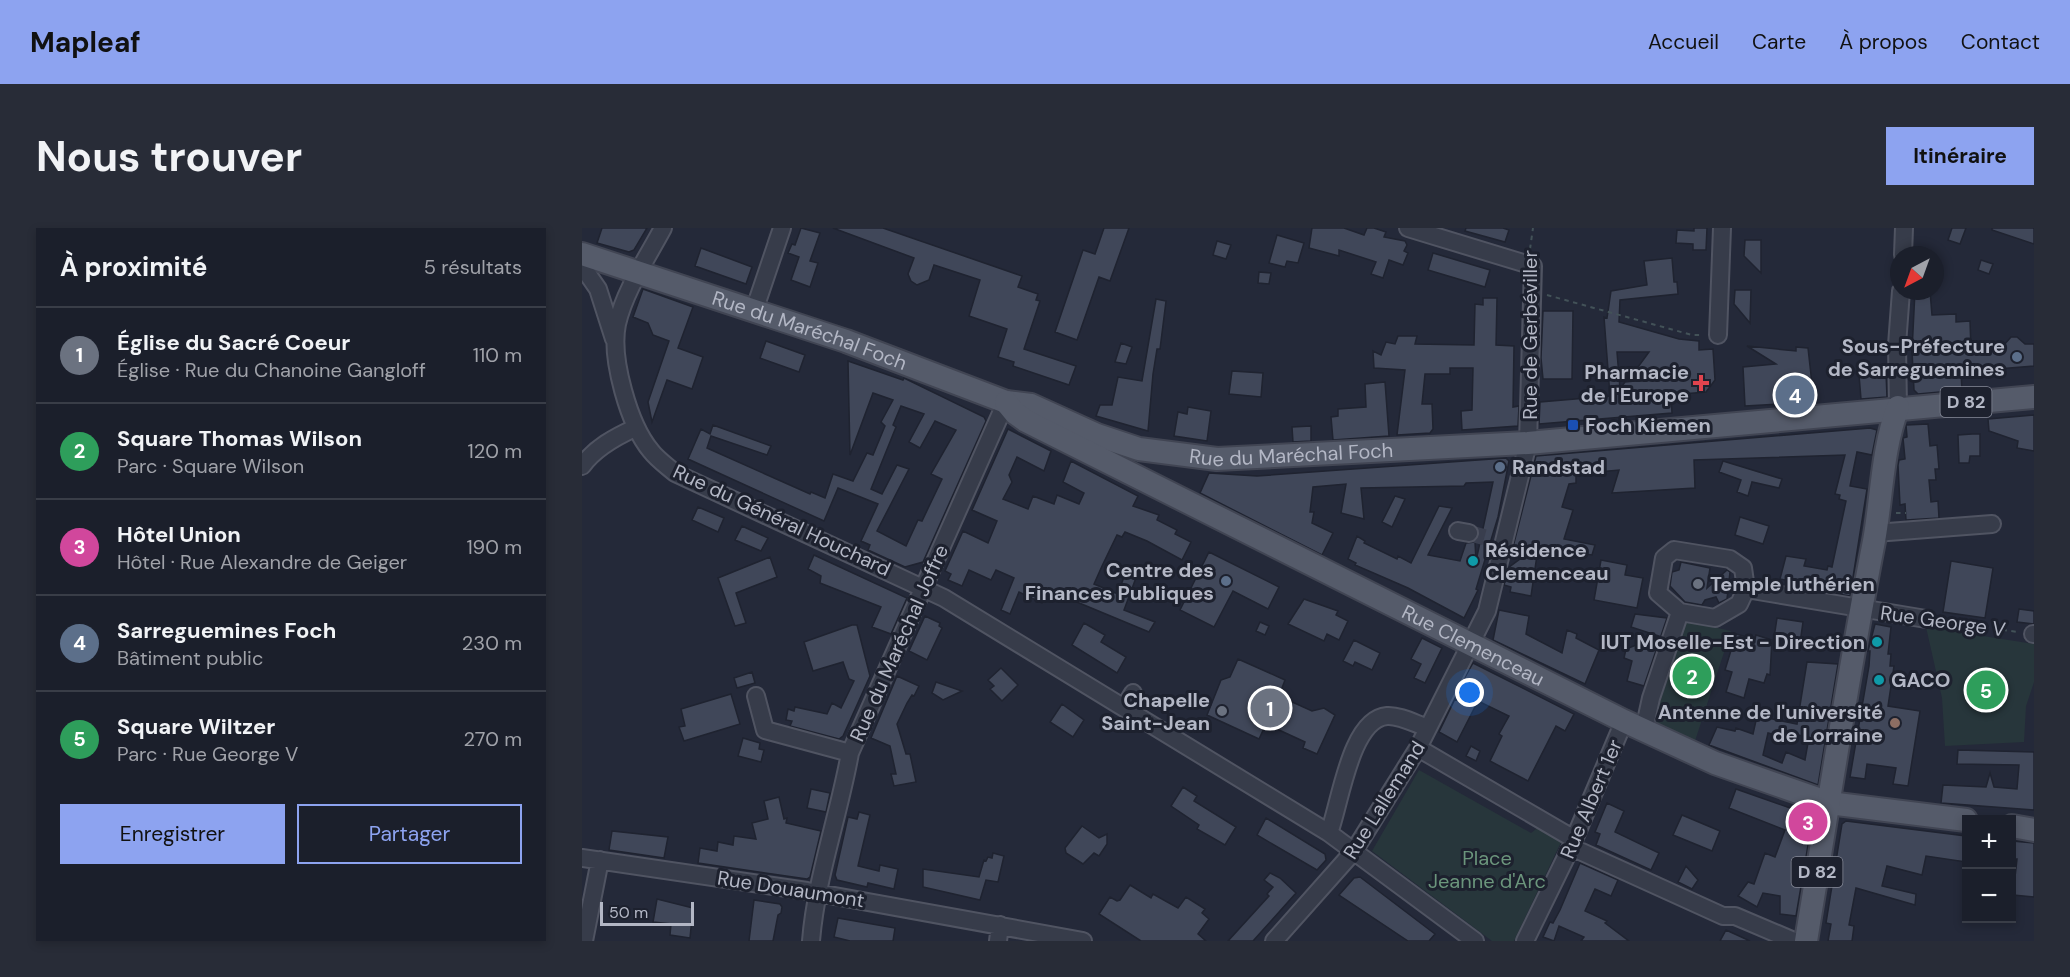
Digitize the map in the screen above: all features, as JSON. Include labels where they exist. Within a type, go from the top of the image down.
[{"type":"main road","name":"Rue du Maréchal Foch","points":[[582,254],[846,341],[1006,402]]},
{"type":"main road","name":"Rue du Maréchal Foch","points":[[1093,444],[1127,445],[1164,454],[1217,459],[1528,443],[1898,407],[2034,397]]},
{"type":"main road","name":"Rue Clemenceau","points":[[1006,402],[1026,421],[1093,444],[1120,470],[1715,763],[1829,802],[1962,819]]},
{"type":"main road","name":"D 82","points":[[1806,941],[1844,694],[1875,533],[1891,425],[1898,407]]},
{"type":"main road","points":[[1120,470],[1120,452],[1127,445]]},
{"type":"main road","points":[[2016,823],[2034,820]]},
{"type":"main road","points":[[2016,825],[2034,830]]},
{"type":"street","name":"Rue du Général Houchard","points":[[615,343],[621,311],[663,228]]},
{"type":"street","points":[[754,311],[782,228]]},
{"type":"street","points":[[1408,228],[1533,266]]},
{"type":"street","points":[[1718,335],[1722,228]]},
{"type":"street","points":[[1903,246],[1904,228]]},
{"type":"street","name":"Rue du Général Houchard","points":[[582,266],[597,288],[615,343],[624,391],[635,428],[651,453],[675,473],[924,588],[1128,701],[1329,833],[1475,941]]},
{"type":"street","name":"Rue de Gerbéviller","points":[[1497,541],[1528,443],[1533,266]]},
{"type":"street","points":[[1898,407],[1897,345],[1900,300]]},
{"type":"street","name":"Rue du Maréchal Joffre","points":[[812,941],[819,893],[850,753],[1006,402]]},
{"type":"street","points":[[582,466],[590,455],[617,436],[635,428]]},
{"type":"street","points":[[1875,533],[1992,524]]},
{"type":"street","name":"Rue Lallemand","points":[[1274,941],[1354,851],[1418,748],[1487,611],[1497,541]]},
{"type":"street","points":[[1674,550],[1730,559],[1743,568],[1746,589],[1739,604],[1715,618],[1680,612],[1658,593],[1664,558],[1674,550]]},
{"type":"street","name":"Rue George V","points":[[1746,589],[1926,619]]},
{"type":"street","name":"Rue Albert 1er","points":[[1526,941],[1572,843],[1634,725],[1651,698],[1680,612]]},
{"type":"street","points":[[756,696],[765,730],[850,753]]},
{"type":"street","points":[[1329,833],[1343,779],[1364,730],[1376,718],[1389,716],[1428,728]]},
{"type":"street","points":[[1418,748],[1572,843],[1723,916],[1735,915],[1794,941]]},
{"type":"street","name":"Rue Douaumont","points":[[582,858],[819,893],[999,933],[1083,941]]},
{"type":"street","points":[[584,941],[600,860]]},
{"type":"path","name":"Rue de Gerbéviller","points":[[1533,228],[1529,246],[1533,266]]},
{"type":"path","points":[[1533,292],[1568,299],[1692,335],[1718,335]]},
{"type":"path","name":"Rue George V","points":[[1926,619],[2034,634]]},
{"type":"green space","points":[[1686,621],[1731,631],[1695,741],[1654,721]]},
{"type":"green space","points":[[1926,627],[2034,644],[2034,682],[2026,706],[2024,742],[1945,746],[1942,698]]},
{"type":"green space","name":"Place Jeanne d'Arc","points":[[1419,770],[1531,833],[1540,826],[1562,840],[1514,941],[1492,941],[1372,851]]},
{"type":"building","points":[[602,228],[647,228],[634,250],[629,252],[597,243]]},
{"type":"building","points":[[801,228],[820,233],[810,261],[818,263],[810,287],[791,280],[799,257],[788,253],[792,244],[795,245]]},
{"type":"building","points":[[833,228],[883,228],[1022,276],[1018,287],[1038,294],[1036,300],[1040,301],[1024,349],[1076,366],[1069,385],[1013,366],[1014,362],[998,357],[1007,329],[969,316],[980,280],[934,265],[929,280],[917,285],[911,281],[908,274],[914,258]]},
{"type":"building","points":[[1104,228],[1129,228],[1110,281],[1099,277],[1077,340],[1055,332],[1083,250],[1095,254]]},
{"type":"building","points":[[1312,228],[1344,228],[1364,235],[1367,228],[1374,228],[1386,232],[1384,237],[1405,241],[1407,245],[1404,251],[1408,253],[1403,265],[1389,260],[1383,278],[1371,274],[1376,262],[1339,250],[1339,256],[1309,248]]},
{"type":"building","points":[[1466,228],[1509,230],[1505,242],[1465,231]]},
{"type":"building","points":[[1694,228],[1707,228],[1706,250],[1693,250],[1693,244],[1676,243],[1677,230],[1694,231]]},
{"type":"building","points":[[1952,228],[1966,228],[1960,244],[1948,240]]},
{"type":"building","points":[[1992,228],[2034,228],[2034,244],[1992,230]]},
{"type":"building","points":[[1277,235],[1304,243],[1298,263],[1287,261],[1285,267],[1269,263]]},
{"type":"building","points":[[1745,240],[1761,240],[1761,273],[1744,256]]},
{"type":"building","points":[[1217,241],[1231,245],[1226,259],[1213,255]]},
{"type":"building","points":[[701,248],[752,267],[746,284],[695,266]]},
{"type":"building","points":[[1433,253],[1490,270],[1485,287],[1428,270]]},
{"type":"building","points":[[1672,258],[1674,282],[1677,282],[1678,294],[1620,300],[1619,322],[1679,339],[1699,341],[1699,350],[1713,349],[1715,380],[1706,392],[1671,395],[1672,413],[1539,424],[1540,402],[1610,396],[1604,317],[1607,318],[1611,291],[1647,285],[1644,261]],"holes":[[[1617,352],[1649,352],[1638,367],[1655,379],[1625,382],[1620,389]]]},
{"type":"building","points":[[1981,260],[1993,264],[1989,274],[1978,270]]},
{"type":"building","points":[[1259,272],[1271,273],[1269,284],[1258,283]]},
{"type":"building","points":[[643,289],[693,307],[678,348],[703,357],[692,389],[667,380],[652,422],[648,402],[669,341],[653,335],[648,323],[633,317]]},
{"type":"building","points":[[1735,290],[1751,290],[1750,323],[1734,304]]},
{"type":"building","points":[[1483,298],[1497,298],[1496,345],[1514,346],[1513,407],[1519,406],[1518,426],[1462,430],[1461,411],[1472,410],[1473,368],[1450,368],[1450,374],[1425,374],[1422,404],[1432,404],[1433,429],[1430,433],[1397,435],[1405,370],[1374,368],[1373,351],[1381,355],[1386,342],[1395,344],[1398,336],[1417,336],[1415,344],[1474,345],[1475,304],[1483,305]]},
{"type":"building","points":[[1156,299],[1166,301],[1160,349],[1157,349],[1153,374],[1148,431],[1096,416],[1100,405],[1112,405],[1118,377],[1142,381]]},
{"type":"building","points":[[1915,300],[1931,300],[1932,315],[1956,314],[1956,322],[1970,321],[1971,349],[2003,346],[2011,337],[2017,337],[2025,344],[2034,344],[2034,366],[1961,372],[1962,390],[1918,394],[1914,390],[1912,351]]},
{"type":"building","points":[[1543,311],[1573,311],[1572,379],[1543,379],[1541,358]]},
{"type":"building","points":[[766,341],[805,355],[799,372],[760,358]]},
{"type":"building","points":[[1121,343],[1132,347],[1126,364],[1115,362]]},
{"type":"building","points":[[1747,346],[1796,351],[1796,347],[1808,348],[1814,402],[1745,406],[1743,367],[1776,364]]},
{"type":"building","points":[[848,361],[903,380],[904,378],[984,417],[986,421],[923,562],[905,567],[868,550],[870,545],[861,541],[878,504],[838,488],[824,521],[688,459],[701,429],[710,434],[713,425],[771,446],[767,455],[711,436],[707,448],[810,494],[811,492],[825,498],[833,474],[853,481],[867,453],[873,455],[885,426],[881,422],[893,400],[873,393],[850,455]],"holes":[[[901,406],[924,414],[909,442],[920,448],[935,421],[956,430],[931,474],[942,479],[922,521],[918,520],[906,546],[877,531],[909,469],[897,465],[882,494],[871,489],[896,427],[893,425]]]},
{"type":"building","points":[[1870,370],[1886,373],[1887,397],[1861,399],[1859,375],[1865,375]]},
{"type":"building","points":[[1232,371],[1263,373],[1261,397],[1229,394]]},
{"type":"building","points":[[1385,382],[1389,436],[1333,440],[1331,417],[1338,416],[1338,409],[1366,407],[1365,384]]},
{"type":"building","points":[[1188,407],[1211,411],[1207,441],[1174,436],[1178,412],[1187,414]]},
{"type":"building","points":[[2034,415],[2034,451],[2017,448],[2018,441],[1989,431],[1988,419]]},
{"type":"building","points":[[1928,424],[1930,446],[1937,445],[1939,469],[1935,469],[1936,480],[1929,480],[1931,502],[1938,501],[1939,518],[1906,520],[1905,504],[1900,505],[1898,465],[1899,460],[1905,459],[1903,438],[1907,437],[1906,425]]},
{"type":"building","points":[[1311,426],[1311,441],[1293,442],[1292,427]]},
{"type":"building","points":[[1870,428],[1877,430],[1872,455],[1857,452],[1850,486],[1867,489],[1850,596],[1809,589],[1810,585],[1780,579],[1786,556],[1806,559],[1804,566],[1827,570],[1828,566],[1832,567],[1846,501],[1839,499],[1840,495],[1835,494],[1845,455],[1694,460],[1695,488],[1612,493],[1619,470],[1576,474],[1576,483],[1569,484],[1562,507],[1573,510],[1564,539],[1595,545],[1592,555],[1545,548],[1543,556],[1537,555],[1531,596],[1510,592],[1511,587],[1504,585],[1508,568],[1528,553],[1512,551],[1536,456]]},
{"type":"building","points":[[1008,429],[1051,451],[1044,471],[1017,457],[1009,475],[1012,482],[1003,499],[1028,509],[1033,496],[1054,504],[1057,495],[1079,504],[1084,493],[1063,482],[1071,461],[1138,496],[1133,506],[1159,515],[1157,520],[1177,530],[1175,534],[1191,542],[1182,560],[1125,532],[1122,537],[1117,535],[1102,566],[1094,584],[1118,594],[1126,571],[1137,575],[1124,610],[1155,622],[1149,632],[1048,590],[1042,603],[1019,592],[1010,614],[1001,610],[1014,578],[996,570],[991,580],[969,570],[962,586],[948,580],[951,574],[945,571],[963,531],[988,543],[997,521],[972,510]]},
{"type":"building","points":[[1980,434],[1980,456],[1970,456],[1969,463],[1959,463],[1958,435]]},
{"type":"building","points":[[1506,458],[1509,461],[1498,517],[1476,589],[1478,590],[1464,618],[1408,588],[1355,565],[1356,563],[1348,559],[1357,536],[1365,541],[1364,543],[1397,559],[1398,556],[1411,563],[1439,506],[1452,508],[1428,555],[1460,561],[1466,543],[1475,542],[1476,561],[1493,482],[1466,483],[1464,486],[1361,488],[1364,519],[1341,513],[1346,484],[1313,487],[1310,512],[1314,512],[1312,523],[1333,533],[1322,555],[1200,493],[1209,473],[1257,476]]},
{"type":"building","points":[[1723,461],[1782,479],[1779,488],[1752,482],[1748,496],[1737,492],[1741,480],[1719,472]]},
{"type":"building","points":[[1395,496],[1405,499],[1392,527],[1382,522]]},
{"type":"building","points":[[698,507],[724,518],[718,532],[692,520]]},
{"type":"building","points":[[1740,517],[1769,526],[1763,544],[1735,535]]},
{"type":"building","points":[[742,526],[768,538],[761,551],[735,540]]},
{"type":"building","points":[[1209,552],[1279,587],[1268,609],[1233,591],[1214,627],[1180,610]]},
{"type":"building","points":[[814,555],[907,598],[891,634],[872,627],[881,607],[820,583],[821,576],[808,569]]},
{"type":"building","points":[[770,557],[777,577],[736,593],[746,623],[735,626],[718,578]]},
{"type":"building","points":[[1601,560],[1627,565],[1625,575],[1643,578],[1637,608],[1594,600]]},
{"type":"building","points":[[1951,561],[1993,568],[1985,618],[1943,612]]},
{"type":"building","name":"Temple luthérien","points":[[1681,562],[1710,568],[1707,588],[1727,570],[1730,572],[1727,599],[1719,603],[1716,597],[1705,600],[1702,605],[1685,602],[1670,586],[1672,572],[1679,570]]},
{"type":"building","points":[[1304,599],[1338,611],[1336,615],[1348,621],[1339,640],[1327,634],[1324,641],[1288,624]]},
{"type":"building","points":[[2019,609],[2034,611],[2034,624],[2017,622]]},
{"type":"building","points":[[1499,610],[1529,616],[1526,634],[1562,653],[1567,630],[1577,634],[1576,638],[1599,650],[1585,684],[1493,640]]},
{"type":"building","points":[[1635,614],[1667,618],[1644,686],[1627,681],[1632,661],[1624,658],[1626,649],[1659,636],[1631,627]]},
{"type":"building","points":[[925,616],[940,623],[939,626],[942,628],[927,660],[909,651]]},
{"type":"building","points":[[1777,618],[1803,622],[1800,643],[1774,638]]},
{"type":"building","points":[[1260,622],[1269,626],[1265,635],[1256,631]]},
{"type":"building","points":[[1084,623],[1105,635],[1101,642],[1126,657],[1117,673],[1072,645]]},
{"type":"building","points":[[1875,624],[1891,627],[1888,654],[1891,654],[1890,666],[1894,666],[1888,706],[1920,711],[1908,786],[1893,784],[1896,768],[1867,764],[1865,779],[1850,777],[1869,666],[1870,651],[1868,651]]},
{"type":"building","points":[[857,625],[870,676],[843,736],[839,739],[790,726],[792,721],[786,720],[788,709],[794,711],[795,707],[827,714],[832,703],[841,708],[854,681],[849,679],[843,662],[813,671],[804,642]]},
{"type":"building","points":[[1736,634],[1755,639],[1756,635],[1772,640],[1770,675],[1767,674],[1764,683],[1749,679],[1744,698],[1726,692],[1732,672],[1725,670]]},
{"type":"building","points":[[1422,638],[1442,648],[1425,683],[1414,678],[1421,664],[1411,659]]},
{"type":"building","points":[[1354,640],[1380,653],[1372,670],[1355,662],[1353,666],[1343,661]]},
{"type":"building","points":[[1238,659],[1285,680],[1279,696],[1312,711],[1324,708],[1335,715],[1317,754],[1303,748],[1305,742],[1266,724],[1259,739],[1207,715],[1221,680],[1230,677]]},
{"type":"building","points":[[1807,662],[1838,664],[1818,785],[1709,745],[1717,727],[1735,731],[1736,728],[1753,734],[1757,716],[1797,724]],"holes":[[[1781,732],[1809,737],[1805,760],[1786,752],[1782,763],[1763,755],[1768,733],[1780,736]]]},
{"type":"building","points":[[1473,663],[1574,714],[1565,731],[1556,726],[1528,781],[1490,761],[1502,736],[1499,734],[1509,716],[1478,701],[1457,742],[1439,732],[1455,699],[1463,703],[1473,684],[1464,679]]},
{"type":"building","points":[[1001,668],[1018,685],[1002,701],[990,689],[994,686],[988,680]]},
{"type":"building","points":[[752,672],[755,683],[737,688],[734,678]]},
{"type":"building","points":[[897,676],[919,686],[907,703],[897,724],[906,754],[910,754],[916,782],[894,786],[891,774],[896,774],[890,746],[871,738]]},
{"type":"building","points":[[936,682],[962,691],[943,700],[932,693]]},
{"type":"building","points":[[731,694],[740,724],[684,741],[679,727],[685,726],[681,709]]},
{"type":"building","points":[[1062,704],[1084,720],[1073,737],[1050,722]]},
{"type":"building","points":[[743,738],[760,743],[759,749],[764,750],[761,762],[738,756]]},
{"type":"building","points":[[1471,746],[1480,751],[1476,761],[1466,756]]},
{"type":"building","points":[[1958,750],[2034,752],[2034,810],[1941,803],[1943,785],[1986,787],[1990,773],[1994,787],[2017,789],[2019,765],[1957,764]]},
{"type":"building","points":[[1183,787],[1197,796],[1194,801],[1236,827],[1225,845],[1197,829],[1199,825],[1171,806]]},
{"type":"building","points":[[811,789],[830,793],[826,812],[807,808]]},
{"type":"building","points":[[1736,789],[1813,816],[1796,916],[1780,914],[1780,896],[1763,893],[1757,907],[1738,896],[1748,882],[1754,884],[1765,853],[1775,857],[1785,830],[1729,808]]},
{"type":"building","points":[[779,797],[784,819],[787,818],[786,823],[821,831],[810,877],[807,879],[698,863],[700,848],[717,851],[718,842],[733,845],[734,836],[756,839],[752,823],[768,819],[764,801]]},
{"type":"building","points":[[1607,803],[1624,811],[1615,832],[1659,853],[1651,870],[1596,845],[1600,834],[1595,832]]},
{"type":"building","points":[[859,812],[870,815],[858,866],[879,871],[880,865],[898,869],[894,889],[868,883],[867,887],[837,880],[835,875],[848,817],[857,819]]},
{"type":"building","points":[[1682,815],[1720,831],[1712,851],[1673,835]]},
{"type":"building","points":[[1266,818],[1325,854],[1326,860],[1317,870],[1257,835]]},
{"type":"building","points":[[1846,821],[1962,836],[1962,861],[1926,856],[1922,875],[1887,866],[1882,886],[1916,894],[1915,905],[1856,888],[1849,925],[1854,926],[1852,941],[1828,941],[1831,924],[1826,923],[1842,824]]},
{"type":"building","points":[[1082,826],[1099,838],[1107,834],[1107,844],[1099,856],[1094,853],[1083,864],[1066,853],[1065,848]]},
{"type":"building","points":[[612,831],[668,837],[664,858],[609,850]]},
{"type":"building","points":[[2016,841],[2034,843],[2034,897],[2016,895]]},
{"type":"building","points":[[993,853],[1004,856],[998,882],[986,880],[980,900],[923,887],[923,869],[979,877],[984,860],[986,861],[988,857],[992,858]]},
{"type":"building","points":[[1580,863],[1618,880],[1611,896],[1595,889],[1585,911],[1607,921],[1605,923],[1629,941],[1581,941],[1584,937],[1559,926],[1554,941],[1543,937],[1550,922],[1553,923],[1560,910]]},
{"type":"building","points":[[1686,866],[1698,880],[1692,889],[1678,882]]},
{"type":"building","points":[[1270,873],[1280,878],[1296,893],[1253,941],[1228,941],[1269,896],[1267,894],[1273,887],[1264,880]]},
{"type":"building","points":[[1360,877],[1435,934],[1429,941],[1408,941],[1339,895],[1354,878]]},
{"type":"building","points":[[1130,885],[1151,898],[1153,894],[1178,908],[1186,897],[1205,909],[1202,913],[1209,919],[1198,934],[1206,941],[1141,941],[1099,914],[1110,897],[1117,901],[1120,900]]},
{"type":"building","points":[[657,899],[693,908],[690,938],[670,935],[671,924],[653,922]]},
{"type":"building","points":[[754,900],[780,904],[782,907],[778,915],[773,941],[749,941]]},
{"type":"building","points":[[838,918],[895,928],[893,941],[850,941],[834,937]]},
{"type":"building","points":[[1726,930],[1750,941],[1720,941]]},
{"type":"tunnel","points":[[1469,533],[1491,539]]},
{"type":"place","name":"Sous-Préfecture de Sarreguemines","points":[[2017,357]]},
{"type":"place","name":"Pharmacie de l'Europe","points":[[1701,383]]},
{"type":"place","name":"Sarreguemines Foch","points":[[1795,395]]},
{"type":"place","name":"Foch Kiemen","points":[[1573,425]]},
{"type":"place","name":"Randstad","points":[[1500,467]]},
{"type":"place","name":"Résidence Clemenceau","points":[[1473,561]]},
{"type":"place","name":"Centre des Finances Publiques","points":[[1226,581]]},
{"type":"place","name":"Temple luthérien","points":[[1698,584]]},
{"type":"place","name":"IUT Moselle-Est - Direction","points":[[1877,642]]},
{"type":"place","name":"Square Thomas Wilson","points":[[1692,676]]},
{"type":"place","name":"GACO","points":[[1879,680]]},
{"type":"place","name":"Square Wiltzer","points":[[1986,690]]},
{"type":"place","name":"Église du Sacré Coeur","points":[[1270,708]]},
{"type":"place","name":"Chapelle Saint-Jean","points":[[1222,711]]},
{"type":"place","name":"Antenne de l'université de Lorraine","points":[[1895,723]]},
{"type":"place","name":"Hôtel Union","points":[[1808,822]]}]
